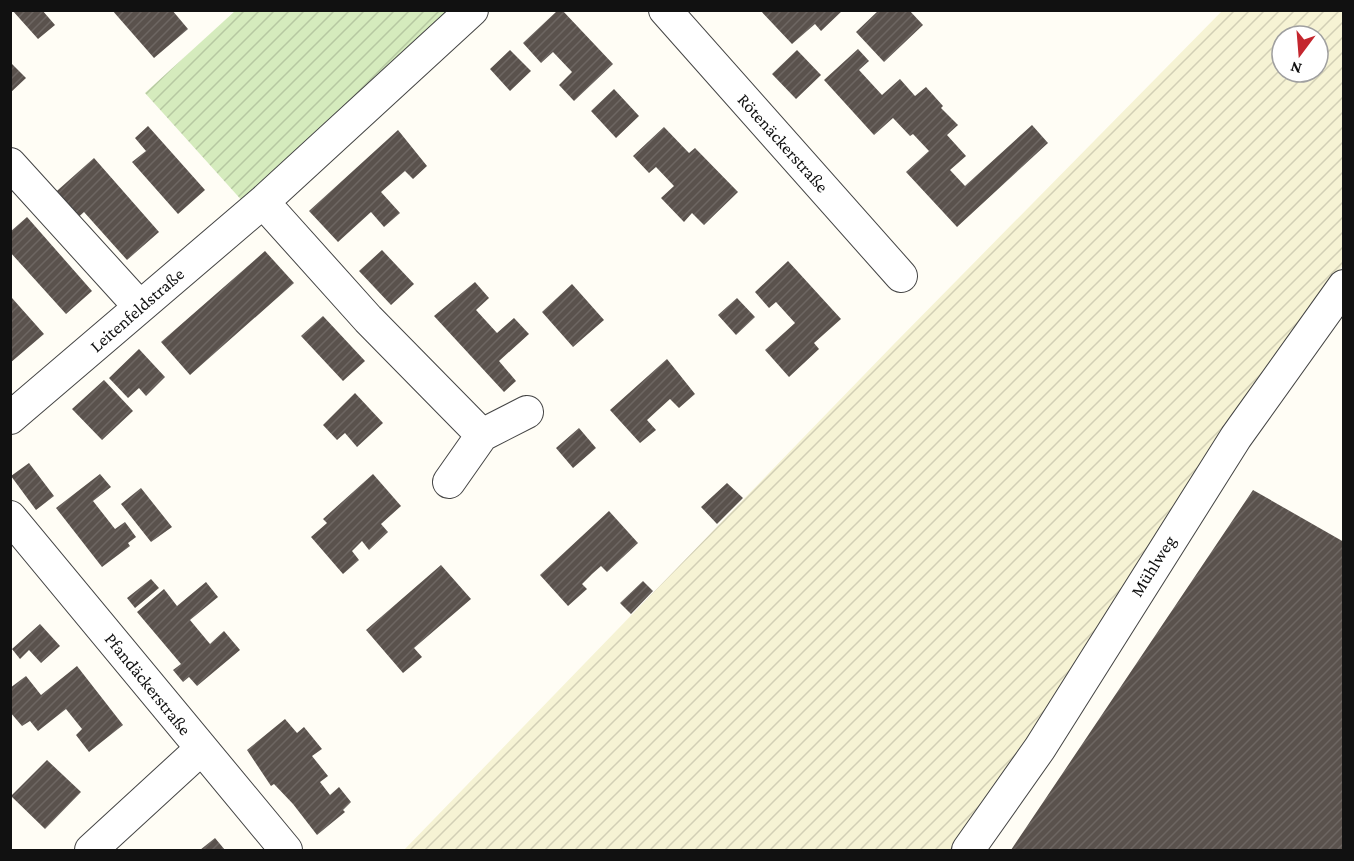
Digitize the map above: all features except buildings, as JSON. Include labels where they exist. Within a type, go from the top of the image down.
[{"type":"street","name":"Leitenfeldstraße","points":[[10,418],[263,202],[472,10]]},
{"type":"street","name":"Rötenäckerstraße","points":[[665,10],[901,276]]},
{"type":"street","points":[[10,164],[140,307]]},
{"type":"street","points":[[263,202],[368,319],[482,435]]},
{"type":"street","name":"Mühlweg","points":[[968,850],[1040,748],[1236,437],[1344,286]]},
{"type":"street","points":[[449,482],[482,435],[527,412]]},
{"type":"street","name":"Pfandäckerstraße","points":[[10,517],[286,850]]},
{"type":"street","points":[[91,850],[201,749]]},
{"type":"shaded area","points":[[1222,11],[1343,11],[1343,265],[1199,471],[999,790],[954,850],[404,850],[893,345]]},
{"type":"green space","points":[[235,11],[459,11],[245,204],[145,93]]}]
